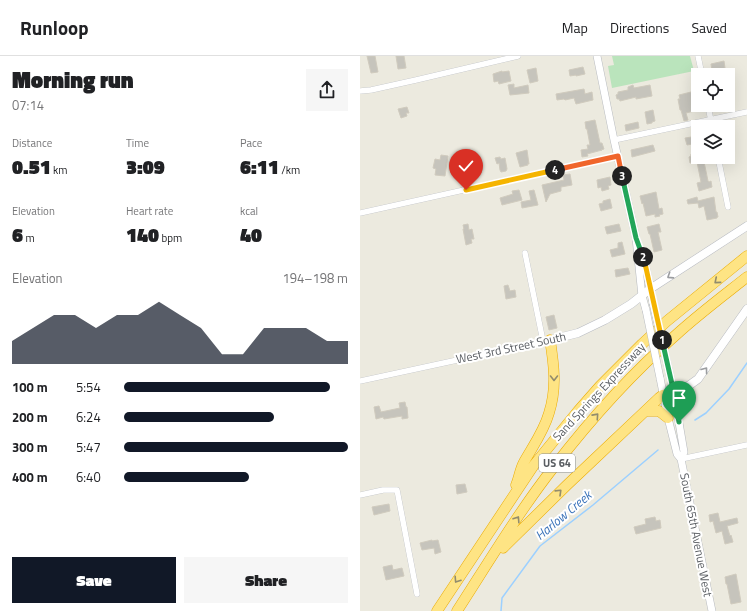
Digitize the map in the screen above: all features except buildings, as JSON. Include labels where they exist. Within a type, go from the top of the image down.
[{"type":"highway","name":"Sand Springs Expressway","points":[[437,611],[534,465],[578,411],[609,377],[667,321],[747,256]]},
{"type":"highway","name":"Sand Springs Expressway","points":[[457,611],[532,496],[553,467],[593,420],[622,387],[675,336],[747,277]]},
{"type":"highway","points":[[513,497],[523,463],[539,437],[552,403],[554,369],[546,341]]},
{"type":"highway","points":[[488,564],[562,490],[659,398],[663,395],[674,393]]},
{"type":"highway","points":[[646,411],[655,410],[661,412],[668,418]]},
{"type":"main road","name":"West 3rd Street South","points":[[546,341],[578,333],[605,320],[747,226]]},
{"type":"main road","points":[[674,393],[684,389],[698,379],[747,309]]},
{"type":"street","points":[[360,91],[401,84],[518,56]]},
{"type":"street","name":"South 65th Avenue West","points":[[597,56],[636,238],[646,268],[674,393],[684,452],[681,459]]},
{"type":"street","points":[[698,56],[701,68]]},
{"type":"street","points":[[709,112],[711,120],[747,112]]},
{"type":"street","points":[[614,140],[691,124]]},
{"type":"street","points":[[360,213],[618,156]]},
{"type":"street","points":[[719,164],[728,207]]},
{"type":"street","name":"South 65th Avenue West","points":[[636,238],[642,296],[668,418],[677,454],[681,459],[712,611]]},
{"type":"street","points":[[525,253],[546,341]]},
{"type":"street","name":"West 3rd Street South","points":[[360,381],[546,341]]},
{"type":"street","points":[[681,459],[747,445]]},
{"type":"street","points":[[360,495],[383,490],[397,490],[417,594]]},
{"type":"green space","points":[[612,56],[690,56],[693,68],[691,68],[691,72],[612,88],[608,66],[614,65]]},
{"type":"waterway","name":"Harlow Creek","points":[[695,420],[706,413],[729,389],[747,363]]},
{"type":"waterway","name":"Harlow Creek","points":[[501,611],[502,598],[540,546],[593,505],[658,450]]},
{"type":"route","points":[[466,190],[618,156],[636,238],[646,268],[679,422]]}]
